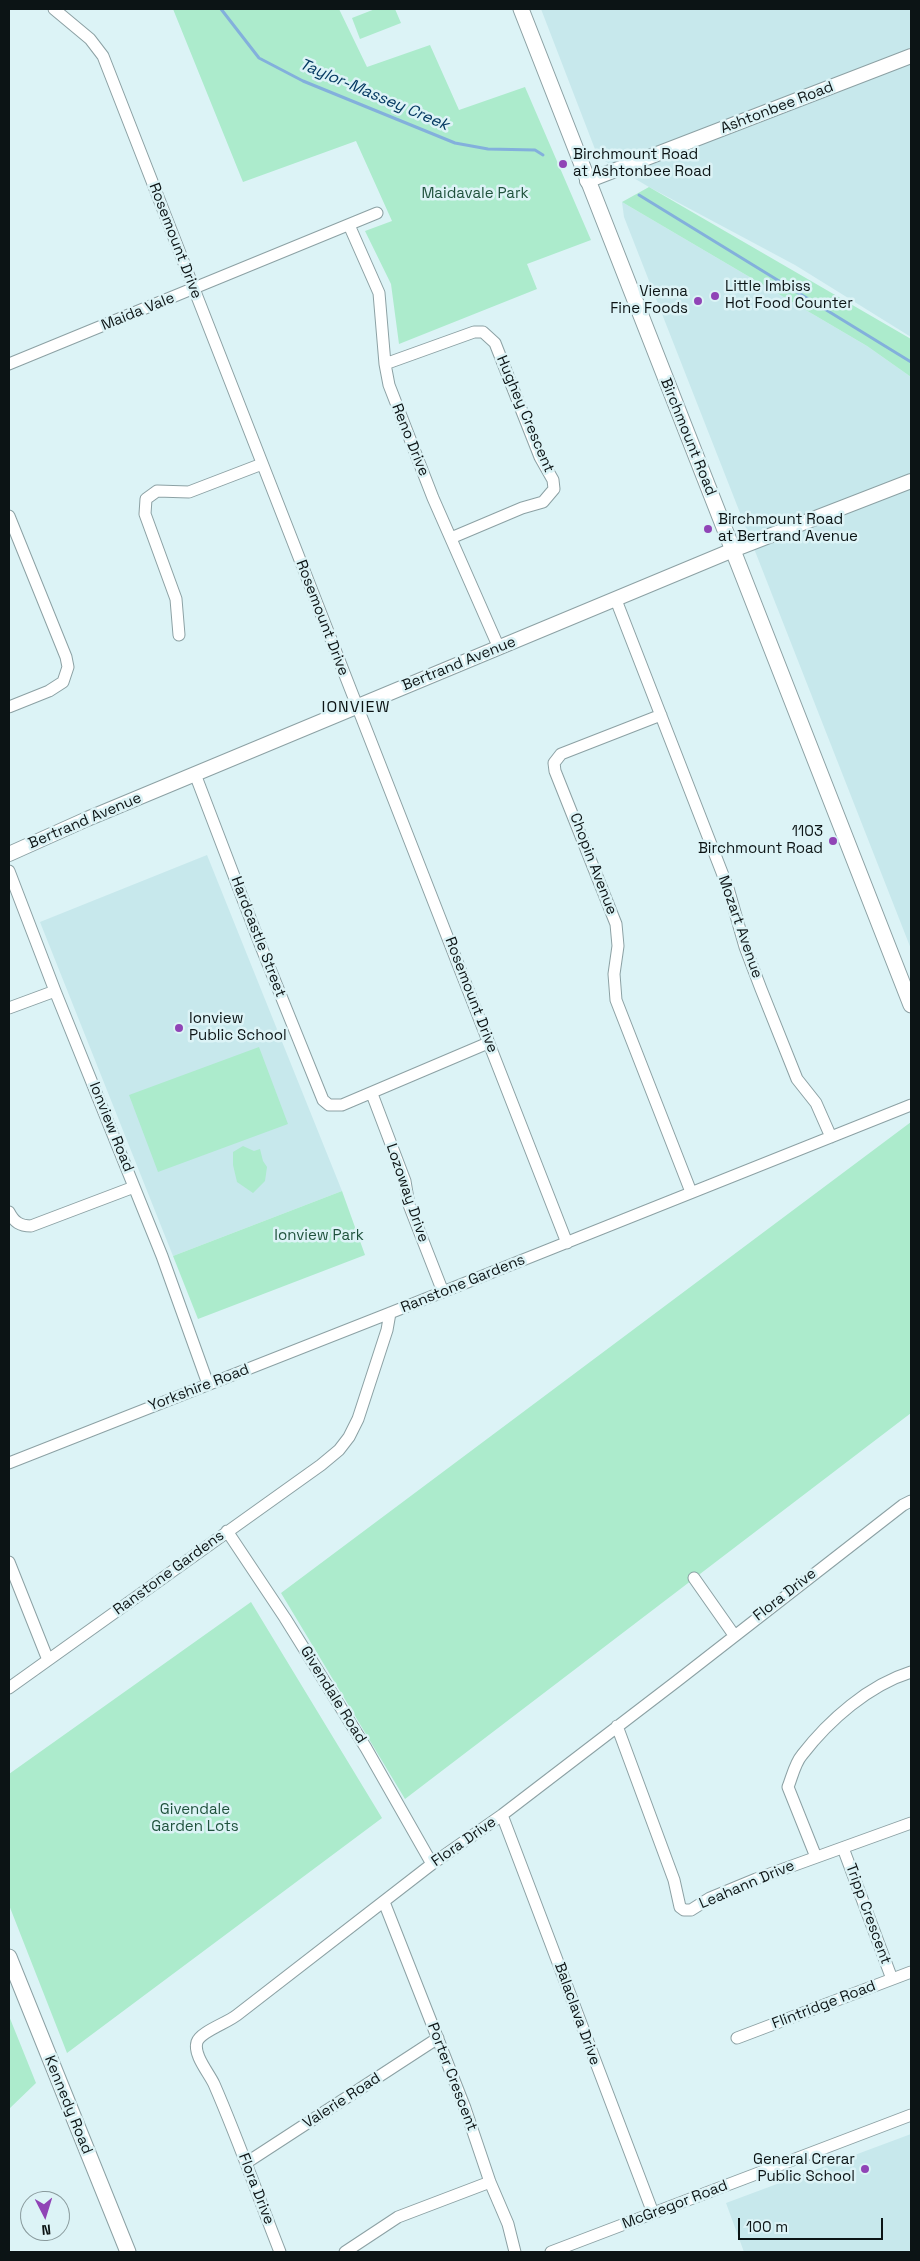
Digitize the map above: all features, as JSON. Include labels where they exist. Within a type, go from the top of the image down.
[{"type":"main road","name":"Birchmount Road","points":[[521,9],[911,1005]]},
{"type":"main road","name":"Kennedy Road","points":[[9,1957],[128,2252]]},
{"type":"street","name":"Rosemount Drive","points":[[54,9],[90,39],[103,56],[567,1243]]},
{"type":"street","name":"Ashtonbee Road","points":[[587,181],[911,56]]},
{"type":"street","name":"Maida Vale","points":[[9,364],[377,213]]},
{"type":"street","name":"Reno Drive","points":[[349,225],[379,293],[385,364],[389,385],[451,538],[499,648]]},
{"type":"street","name":"Hughey Crescent","points":[[385,364],[474,332],[483,332],[495,343],[540,457],[553,480],[554,489],[543,502],[522,508],[451,538]]},
{"type":"street","points":[[179,635],[176,600],[144,514],[146,499],[157,491],[188,492],[262,464]]},
{"type":"street","name":"Bertrand Avenue","points":[[9,854],[195,774],[733,550],[911,481]]},
{"type":"street","points":[[9,516],[66,657],[68,667],[63,682],[49,691],[9,707]]},
{"type":"street","name":"Mozart Avenue","points":[[616,600],[728,888],[745,948],[797,1079],[816,1102],[831,1137]]},
{"type":"street","name":"Chopin Avenue","points":[[661,715],[561,754],[554,763],[555,771],[616,924],[618,946],[614,974],[616,1000],[691,1192]]},
{"type":"street","name":"Hardcastle Street","points":[[195,774],[260,944],[324,1100],[329,1105],[335,1106],[372,1094],[488,1043]]},
{"type":"street","name":"Ionview Road","points":[[9,871],[55,991],[162,1256],[208,1384]]},
{"type":"street","points":[[9,1008],[55,991]]},
{"type":"street","name":"Lozoway Drive","points":[[372,1094],[405,1181],[409,1205],[444,1292]]},
{"type":"street","name":"Ranstone Gardens","points":[[9,1688],[321,1465],[339,1450],[349,1438],[358,1419],[390,1314],[911,1105]]},
{"type":"street","points":[[9,1212],[14,1221],[23,1226],[31,1226],[134,1187]]},
{"type":"street","name":"Yorkshire Road","points":[[9,1463],[390,1314]]},
{"type":"street","name":"Flora Drive","points":[[280,2252],[211,2077],[198,2056],[197,2042],[202,2034],[224,2024],[237,2015],[432,1864],[502,1815],[903,1505],[911,1501]]},
{"type":"street","name":"Givendale Road","points":[[227,1531],[285,1618],[366,1748],[432,1864]]},
{"type":"street","points":[[9,1562],[48,1660]]},
{"type":"street","points":[[694,1578],[734,1635]]},
{"type":"street","points":[[816,1858],[788,1787],[800,1756],[830,1723],[848,1707],[886,1682],[911,1672]]},
{"type":"street","name":"Leahann Drive","points":[[617,1726],[674,1880],[680,1908],[684,1910],[692,1910],[710,1898],[911,1823]]},
{"type":"street","name":"Balaclava Drive","points":[[502,1815],[653,2213]]},
{"type":"street","name":"Tripp Crescent","points":[[843,1848],[892,1979]]},
{"type":"street","name":"Porter Crescent","points":[[384,1902],[438,2038],[490,2182],[508,2224],[515,2252]]},
{"type":"street","name":"Flintridge Road","points":[[737,2038],[911,1972]]},
{"type":"street","name":"Valerie Road","points":[[246,2163],[438,2038]]},
{"type":"street","name":"McGregor Road","points":[[551,2252],[911,2115]]},
{"type":"street","points":[[345,2252],[398,2217],[490,2182]]},
{"type":"shaded area","points":[[541,9],[911,9],[911,337],[795,265],[649,187],[598,157]]},
{"type":"shaded area","points":[[622,202],[867,346],[911,377],[911,949],[624,217]]},
{"type":"shaded area","name":"Ionview Public School","points":[[207,855],[342,1191],[173,1256],[40,922]]},
{"type":"shaded area","name":"General Crerar Public School","points":[[911,2134],[911,2252],[744,2252],[726,2203]]},
{"type":"green space","name":"Maidavale Park","points":[[173,9],[339,9],[367,67],[430,45],[459,110],[525,87],[591,240],[527,264],[537,289],[399,344],[391,284],[365,231],[392,221],[356,141],[243,182]]},
{"type":"green space","points":[[375,9],[395,9],[401,23],[360,39],[352,18]]},
{"type":"green space","points":[[649,187],[911,339],[911,377],[867,346],[622,202]]},
{"type":"green space","points":[[259,1047],[288,1124],[158,1172],[129,1095]]},
{"type":"green space","points":[[911,1122],[911,1413],[405,1799],[281,1593]]},
{"type":"green space","points":[[243,1146],[254,1151],[260,1149],[263,1161],[267,1167],[265,1181],[253,1193],[237,1182],[233,1165],[233,1152]]},
{"type":"green space","name":"Ionview Park","points":[[342,1191],[365,1255],[198,1319],[173,1256]]},
{"type":"green space","name":"Givendale Garden Lots","points":[[251,1602],[382,1818],[67,2053],[9,1905],[9,1774]]},
{"type":"green space","points":[[9,2016],[36,2083],[9,2109]]},
{"type":"waterway","name":"Taylor-Massey Creek","points":[[221,9],[259,58],[303,81],[455,143],[488,149],[535,150],[543,155]]},
{"type":"waterway","name":"Taylor-Massey Creek","points":[[639,195],[911,362]]},
{"type":"place","name":"Birchmount Road at Ashtonbee Road","points":[[563,164]]},
{"type":"place","name":"Little Imbiss Hot Food Counter","points":[[715,296]]},
{"type":"place","name":"Vienna Fine Foods","points":[[698,301]]},
{"type":"place","name":"Birchmount Road at Bertrand Avenue","points":[[708,529]]},
{"type":"place","name":"1103 Birchmount Road","points":[[833,841]]},
{"type":"place","name":"Ionview Public School","points":[[179,1028]]},
{"type":"place","name":"General Crerar Public School","points":[[865,2169]]},
{"type":"district","name":"IONVIEW","points":[[356,708]]}]
